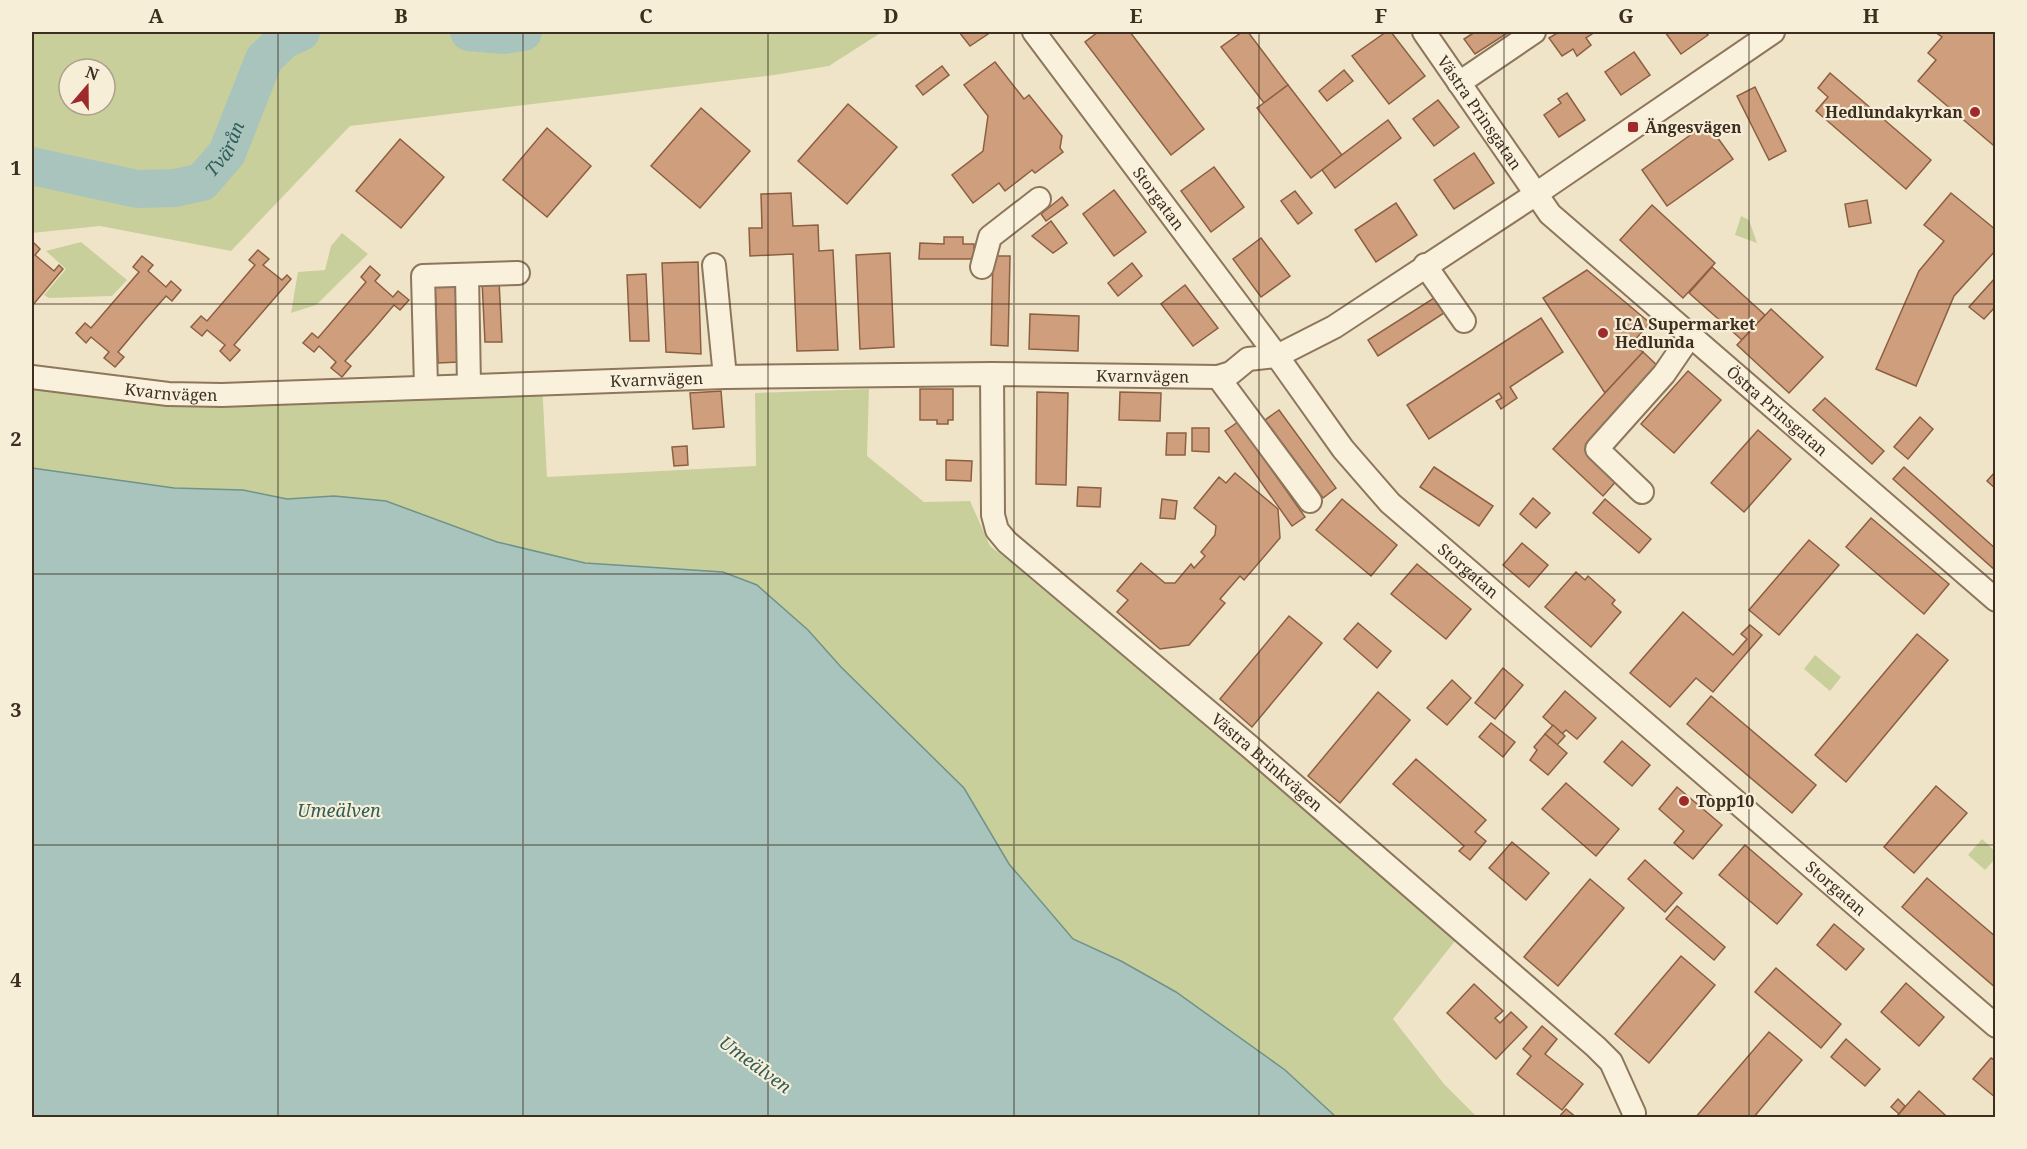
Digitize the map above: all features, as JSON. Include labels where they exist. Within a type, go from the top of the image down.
[{"type":"street","name":"Storgatan","points":[[1034,32],[1277,356],[1343,449],[1413,524],[1995,1026]]},
{"type":"street","name":"Västra Prinsgatan","points":[[1424,32],[1536,194]]},
{"type":"street","points":[[1460,83],[1534,32]]},
{"type":"street","points":[[1277,356],[1334,327],[1536,194],[1773,32]]},
{"type":"street","name":"Östra Prinsgatan","points":[[1536,194],[1570,241],[1690,336],[1995,600]]},
{"type":"street","points":[[982,267],[990,237],[1039,199]]},
{"type":"street","points":[[714,265],[725,377]]},
{"type":"street","points":[[1425,265],[1464,321]]},
{"type":"street","points":[[426,386],[423,276],[518,273]]},
{"type":"street","points":[[467,275],[469,385]]},
{"type":"street","points":[[1642,492],[1598,449],[1664,374],[1690,336]]},
{"type":"street","name":"Kvarnvägen","points":[[32,377],[168,394],[230,395],[426,386],[725,377],[992,374],[1218,376],[1231,373],[1248,359],[1277,356]]},
{"type":"street","name":"Västra Brinkvägen","points":[[992,374],[993,515],[998,530],[1007,542],[1249,746],[1596,1047],[1611,1062],[1634,1113]]},
{"type":"street","points":[[1218,376],[1310,501]]},
{"type":"green space","points":[[32,32],[882,32],[829,66],[774,75],[350,126],[231,251],[100,226],[32,233]]},
{"type":"green space","points":[[1741,216],[1749,220],[1757,243],[1735,235]]},
{"type":"green space","points":[[342,233],[368,254],[316,305],[291,313],[298,272],[325,270],[331,246]]},
{"type":"green space","points":[[81,242],[127,280],[112,296],[49,298],[44,295],[66,269],[46,251]]},
{"type":"green space","points":[[32,377],[168,394],[542,382],[547,477],[756,466],[755,393],[869,389],[867,456],[924,502],[970,501],[990,546],[1076,612],[1459,936],[1393,1019],[1444,1084],[1477,1117],[1336,1117],[1285,1070],[1176,992],[1121,961],[1073,939],[1009,864],[964,788],[841,667],[808,630],[757,585],[723,572],[585,563],[497,542],[386,501],[334,496],[287,499],[243,490],[174,488],[32,468]]},
{"type":"green space","points":[[1815,655],[1841,677],[1830,691],[1804,669]]},
{"type":"green space","points":[[1982,839],[1995,851],[1995,859],[1985,870],[1968,855]]},
{"type":"water","name":"Umeälven","points":[[32,468],[174,488],[243,490],[287,499],[334,496],[386,501],[497,542],[585,563],[723,572],[757,585],[808,630],[841,667],[964,788],[1009,864],[1073,939],[1121,961],[1176,992],[1285,1070],[1336,1117],[32,1117]]},
{"type":"building","points":[[959,32],[991,32],[970,46]]},
{"type":"building","points":[[1098,32],[1130,32],[1204,129],[1171,155],[1085,42]]},
{"type":"building","points":[[1242,32],[1248,32],[1288,85],[1264,103],[1221,47]]},
{"type":"building","points":[[1386,32],[1391,32],[1425,76],[1389,104],[1352,56]]},
{"type":"building","points":[[1475,32],[1509,32],[1475,54],[1464,39]]},
{"type":"building","points":[[1559,32],[1595,32],[1586,38],[1591,45],[1577,56],[1573,49],[1562,56],[1549,38]]},
{"type":"building","points":[[1665,32],[1705,32],[1708,35],[1681,54]]},
{"type":"building","name":"Hedlundakyrkan","points":[[1935,32],[1996,32],[1996,144],[1993,145],[1918,81],[1936,60],[1928,53],[1942,37]]},
{"type":"building","points":[[1634,52],[1650,75],[1621,95],[1605,72]]},
{"type":"building","points":[[995,62],[1024,99],[1029,95],[1062,136],[1060,148],[1063,152],[1035,173],[1032,170],[1005,191],[999,183],[973,203],[952,175],[983,151],[988,116],[964,85]]},
{"type":"building","points":[[942,66],[949,75],[923,95],[916,86]]},
{"type":"building","points":[[1344,70],[1353,81],[1327,101],[1319,91]]},
{"type":"building","points":[[1830,73],[1931,160],[1906,189],[1816,111],[1828,97],[1818,88]]},
{"type":"building","points":[[1288,85],[1342,155],[1311,178],[1257,108]]},
{"type":"building","points":[[1755,87],[1786,151],[1769,160],[1737,96]]},
{"type":"building","points":[[1567,93],[1585,120],[1559,137],[1544,115],[1561,103],[1558,99]]},
{"type":"building","points":[[1438,100],[1459,127],[1434,146],[1413,119]]},
{"type":"building","points":[[848,104],[897,147],[847,204],[798,161]]},
{"type":"building","points":[[701,108],[750,151],[700,208],[651,166]]},
{"type":"building","points":[[1388,120],[1401,138],[1335,188],[1322,170]]},
{"type":"building","points":[[1707,123],[1733,159],[1667,206],[1642,170]]},
{"type":"building","points":[[547,128],[591,166],[547,217],[503,180]]},
{"type":"building","points":[[400,139],[444,177],[401,228],[356,191]]},
{"type":"building","points":[[1474,153],[1494,183],[1454,209],[1434,180]]},
{"type":"building","points":[[1214,167],[1244,207],[1211,232],[1181,191]]},
{"type":"building","points":[[1114,190],[1146,232],[1114,256],[1083,214]]},
{"type":"building","points":[[1295,191],[1312,213],[1298,224],[1281,201]]},
{"type":"building","points":[[791,193],[793,226],[818,225],[819,251],[833,250],[838,350],[797,351],[793,254],[750,256],[749,228],[762,228],[761,194]]},
{"type":"building","points":[[1951,193],[1996,230],[1996,250],[1954,296],[1916,386],[1876,369],[1919,271],[1944,241],[1924,225]]},
{"type":"building","points":[[1062,197],[1068,205],[1046,221],[1041,214]]},
{"type":"building","points":[[1867,200],[1871,223],[1849,227],[1845,204]]},
{"type":"building","points":[[1396,203],[1417,235],[1376,262],[1355,230]]},
{"type":"building","points":[[1652,205],[1715,263],[1683,298],[1620,240]]},
{"type":"building","points":[[1051,221],[1067,243],[1053,253],[1032,236]]},
{"type":"building","points":[[944,237],[963,237],[963,244],[974,244],[974,259],[919,259],[920,243],[944,244]]},
{"type":"building","points":[[1261,238],[1290,276],[1261,297],[1233,259]]},
{"type":"building","points":[[32,241],[40,249],[35,255],[54,271],[59,265],[63,269],[32,306]]},
{"type":"building","points":[[258,250],[269,259],[263,265],[282,280],[287,275],[291,279],[234,345],[240,350],[230,361],[220,351],[225,345],[207,330],[202,336],[191,327],[201,316],[207,321],[255,265],[249,260]]},
{"type":"building","points":[[890,253],[894,347],[860,349],[856,255]]},
{"type":"building","points":[[142,256],[153,265],[148,271],[166,287],[171,281],[181,290],[172,301],[166,296],[144,321],[118,352],[124,357],[115,367],[104,358],[109,352],[91,337],[86,343],[76,333],[85,323],[91,328],[139,272],[133,267]]},
{"type":"building","points":[[993,256],[1010,256],[1008,346],[991,345]]},
{"type":"building","points":[[698,262],[701,354],[666,352],[662,263]]},
{"type":"building","points":[[1132,263],[1142,276],[1118,296],[1108,283]]},
{"type":"building","points":[[370,266],[380,275],[375,281],[393,297],[398,291],[409,300],[400,310],[394,305],[345,361],[351,366],[342,377],[331,368],[336,362],[319,346],[314,352],[303,343],[312,333],[318,338],[366,282],[361,277]]},
{"type":"building","points":[[1712,267],[1765,315],[1742,340],[1689,293]]},
{"type":"building","name":"ICA Supermarket Hedlunda","points":[[1587,270],[1650,323],[1631,344],[1643,352],[1605,393],[1543,298]]},
{"type":"building","points":[[646,274],[649,341],[630,341],[627,275]]},
{"type":"building","points":[[1996,277],[1996,306],[1984,319],[1969,307]]},
{"type":"building","points":[[499,280],[502,342],[485,342],[482,281]]},
{"type":"building","points":[[455,282],[459,362],[438,363],[435,283]]},
{"type":"building","points":[[1185,285],[1218,328],[1193,346],[1161,304]]},
{"type":"building","points":[[1434,298],[1444,313],[1378,356],[1368,340]]},
{"type":"building","points":[[1771,309],[1823,357],[1789,393],[1737,345]]},
{"type":"building","points":[[1030,314],[1079,316],[1078,351],[1029,349]]},
{"type":"building","points":[[1541,318],[1563,352],[1510,387],[1517,398],[1501,409],[1496,401],[1502,398],[1499,393],[1429,439],[1407,405]]},
{"type":"building","points":[[1643,352],[1662,370],[1587,451],[1618,479],[1603,496],[1553,449]]},
{"type":"building","points":[[1688,371],[1721,400],[1674,453],[1641,424]]},
{"type":"building","points":[[920,389],[953,389],[953,420],[948,420],[948,424],[937,424],[937,420],[920,420]]},
{"type":"building","points":[[721,391],[724,427],[693,429],[690,393]]},
{"type":"building","points":[[1037,392],[1068,393],[1066,485],[1036,484]]},
{"type":"building","points":[[1120,392],[1161,393],[1160,421],[1119,420]]},
{"type":"building","points":[[1825,398],[1884,451],[1872,464],[1813,410]]},
{"type":"building","points":[[1279,410],[1336,488],[1323,498],[1265,420]]},
{"type":"building","points":[[1920,417],[1933,429],[1908,459],[1894,447]]},
{"type":"building","points":[[1238,422],[1305,517],[1292,526],[1225,431]]},
{"type":"building","points":[[1192,428],[1209,428],[1209,452],[1192,451]]},
{"type":"building","points":[[1758,430],[1791,459],[1744,512],[1711,483]]},
{"type":"building","points":[[1167,433],[1186,433],[1185,455],[1166,455]]},
{"type":"building","points":[[687,446],[688,465],[674,466],[672,447]]},
{"type":"building","points":[[946,460],[972,461],[971,481],[946,480]]},
{"type":"building","points":[[1434,467],[1493,506],[1479,526],[1420,487]]},
{"type":"building","points":[[1904,467],[1996,549],[1996,571],[1893,479]]},
{"type":"building","points":[[1996,471],[1996,489],[1987,481]]},
{"type":"building","points":[[1235,473],[1278,509],[1280,538],[1244,580],[1240,576],[1220,599],[1225,603],[1189,645],[1160,649],[1117,612],[1128,600],[1117,591],[1141,563],[1165,583],[1175,583],[1191,564],[1194,568],[1205,556],[1201,552],[1215,535],[1216,526],[1194,508],[1219,477],[1226,483]]},
{"type":"building","points":[[1078,487],[1101,488],[1100,507],[1077,506]]},
{"type":"building","points":[[1533,498],[1550,513],[1536,528],[1520,514]]},
{"type":"building","points":[[1162,499],[1177,501],[1175,519],[1160,518]]},
{"type":"building","points":[[1342,499],[1397,545],[1371,576],[1316,530]]},
{"type":"building","points":[[1605,499],[1651,539],[1639,553],[1593,513]]},
{"type":"building","points":[[1871,518],[1949,584],[1924,614],[1846,547]]},
{"type":"building","points":[[1809,540],[1839,565],[1779,635],[1749,610]]},
{"type":"building","points":[[1522,543],[1548,565],[1529,587],[1503,565]]},
{"type":"building","points":[[1417,564],[1471,609],[1446,639],[1391,594]]},
{"type":"building","points":[[1576,572],[1585,580],[1588,576],[1615,600],[1612,604],[1621,612],[1591,647],[1545,607]]},
{"type":"building","points":[[1683,612],[1733,655],[1747,639],[1741,634],[1750,625],[1762,635],[1713,692],[1696,678],[1670,707],[1630,673]]},
{"type":"building","points":[[1289,616],[1322,643],[1252,727],[1220,699]]},
{"type":"building","points":[[1358,623],[1391,651],[1377,668],[1344,639]]},
{"type":"building","points":[[1917,634],[1948,660],[1846,782],[1815,755]]},
{"type":"building","points":[[1503,668],[1523,685],[1495,719],[1475,703]]},
{"type":"building","points":[[1452,680],[1471,698],[1447,725],[1427,708]]},
{"type":"building","points":[[1565,691],[1596,718],[1577,739],[1566,730],[1562,734],[1543,717]]},
{"type":"building","points":[[1378,692],[1410,720],[1340,803],[1308,776]]},
{"type":"building","points":[[1711,696],[1816,785],[1792,813],[1687,724]]},
{"type":"building","points":[[1491,723],[1515,742],[1503,757],[1479,737]]},
{"type":"building","points":[[1553,725],[1565,736],[1557,745],[1545,734]]},
{"type":"building","points":[[1545,734],[1567,753],[1548,775],[1530,760],[1537,750],[1534,747]]},
{"type":"building","points":[[1622,741],[1650,765],[1632,786],[1604,762]]},
{"type":"building","points":[[1416,759],[1486,820],[1475,832],[1486,841],[1470,860],[1459,851],[1464,846],[1393,784]]},
{"type":"building","points":[[1566,783],[1619,829],[1596,856],[1542,809]]},
{"type":"building","points":[[1936,786],[1967,813],[1914,873],[1884,847]]},
{"type":"building","points":[[1677,787],[1722,825],[1693,859],[1674,843],[1684,831],[1659,809]]},
{"type":"building","points":[[1512,842],[1549,873],[1526,900],[1489,868]]},
{"type":"building","points":[[1745,845],[1802,894],[1777,924],[1719,875]]},
{"type":"building","points":[[1645,860],[1682,893],[1665,912],[1628,879]]},
{"type":"building","points":[[1927,878],[1996,937],[1996,988],[1902,907]]},
{"type":"building","points":[[1590,879],[1624,908],[1558,986],[1524,957]]},
{"type":"building","points":[[1677,906],[1725,947],[1714,960],[1666,919]]},
{"type":"building","points":[[1834,924],[1864,949],[1846,970],[1817,945]]},
{"type":"building","points":[[1681,956],[1715,985],[1649,1063],[1615,1034]]},
{"type":"building","points":[[1776,968],[1841,1024],[1821,1048],[1755,992]]},
{"type":"building","points":[[1906,983],[1944,1017],[1919,1046],[1881,1012]]},
{"type":"building","points":[[1474,984],[1503,1011],[1495,1018],[1500,1023],[1511,1012],[1527,1027],[1496,1059],[1447,1013]]},
{"type":"building","points":[[1542,1026],[1557,1039],[1545,1054],[1583,1084],[1562,1110],[1517,1074],[1531,1056],[1523,1049]]},
{"type":"building","points":[[1769,1032],[1802,1060],[1753,1118],[1695,1118]]},
{"type":"building","points":[[1846,1039],[1880,1069],[1865,1086],[1831,1057]]},
{"type":"building","points":[[1991,1058],[1996,1061],[1996,1098],[1973,1079]]},
{"type":"building","points":[[1919,1091],[1943,1113],[1948,1118],[1897,1116]]},
{"type":"building","points":[[1898,1099],[1905,1106],[1899,1114],[1891,1107]]},
{"type":"building","points":[[1566,1109],[1577,1118],[1558,1118]]},
{"type":"waterway","name":"Tvärån","points":[[32,166],[137,189],[175,188],[202,182],[227,153],[264,59],[285,39],[301,32]]},
{"type":"waterway","name":"Tvärån","points":[[469,32],[504,35],[523,32]]},
{"type":"place","name":"Hedlundakyrkan","points":[[1975,112]]},
{"type":"place","name":"Ängesvägen","points":[[1633,127]]},
{"type":"place","name":"ICA Supermarket Hedlunda","points":[[1603,333]]},
{"type":"place","name":"Topp10","points":[[1684,801]]}]
